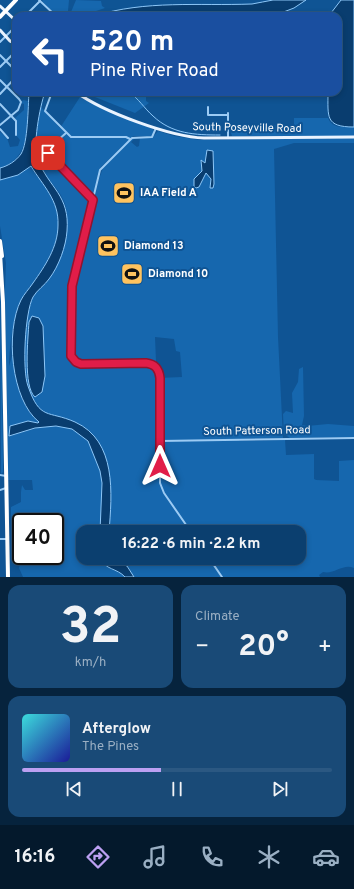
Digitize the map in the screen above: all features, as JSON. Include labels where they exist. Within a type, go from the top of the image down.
[{"type":"highway","points":[[0,17],[16,0]]},
{"type":"highway","points":[[0,241],[4,274],[3,302]]},
{"type":"highway","points":[[0,253],[3,302],[8,577]]},
{"type":"main road","points":[[0,6],[12,17]]},
{"type":"main road","points":[[0,30],[10,41]]},
{"type":"main road","name":"South Poseyville Road","points":[[83,96],[101,106],[156,128],[188,137],[354,137]]},
{"type":"street","points":[[30,12],[40,0],[52,12]]},
{"type":"street","points":[[0,42],[12,30]]},
{"type":"street","points":[[0,55],[12,67]]},
{"type":"street","points":[[0,67],[12,55]]},
{"type":"street","points":[[0,80],[12,91]]},
{"type":"street","points":[[0,94],[12,81]]},
{"type":"street","points":[[0,125],[18,110],[21,100],[17,96]]},
{"type":"street","points":[[51,96],[46,110],[72,138],[125,137],[130,139]]},
{"type":"street","points":[[0,104],[16,121],[16,135]]},
{"type":"street","points":[[208,107],[208,115],[228,114],[228,138]]},
{"type":"street","points":[[156,128],[152,137],[135,137],[130,139],[101,168],[72,286],[71,356],[76,362],[81,364],[149,364],[156,367],[159,372],[160,479],[162,490],[186,525]]},
{"type":"street","points":[[0,129],[8,138]]},
{"type":"street","points":[[66,133],[48,149],[48,153],[93,200]]},
{"type":"street","name":"South Patterson Road","points":[[160,441],[354,438]]},
{"type":"street","points":[[0,475],[6,476]]},
{"type":"street","points":[[0,490],[6,488]]},
{"type":"street","points":[[0,539],[7,540]]},
{"type":"street","points":[[214,565],[222,577]]},
{"type":"shaded area","points":[[69,0],[68,11],[71,12],[53,12],[42,1]]},
{"type":"shaded area","points":[[76,0],[101,1],[102,6],[105,8],[96,11],[71,12]]},
{"type":"shaded area","points":[[273,0],[306,0],[294,8],[284,12],[110,12],[153,6],[252,4]]},
{"type":"shaded area","points":[[341,0],[354,0],[354,127],[345,127],[333,123],[329,114],[328,96],[342,96],[342,12],[332,12]]},
{"type":"shaded area","points":[[29,96],[44,96],[37,126],[36,154],[43,170],[62,200],[67,219],[67,231],[64,249],[53,274],[35,294],[30,304],[25,341],[26,378],[32,397],[41,410],[75,422],[89,431],[98,442],[105,455],[109,470],[111,486],[109,525],[100,525],[102,483],[100,471],[88,441],[72,429],[56,426],[35,428],[9,436],[10,426],[28,421],[39,422],[30,412],[22,398],[17,382],[12,347],[13,329],[21,300],[50,256],[56,241],[58,225],[58,216],[53,201],[31,166],[18,175],[0,180],[0,168],[9,165],[19,157],[25,142]]},
{"type":"shaded area","points":[[146,96],[146,101],[149,103],[135,113],[95,97]]},
{"type":"shaded area","points":[[80,97],[97,106],[153,129],[154,132],[151,136],[133,136],[101,167],[71,287],[70,354],[74,362],[80,365],[148,365],[156,369],[159,378],[182,377],[180,352],[176,351],[174,339],[155,337],[156,361],[153,363],[81,363],[76,361],[72,354],[74,284],[99,179],[103,168],[132,139],[134,139],[131,142],[137,147],[139,146],[140,138],[152,138],[158,131],[174,136],[200,140],[354,138],[354,143],[294,143],[274,149],[278,337],[283,438],[238,439],[239,441],[285,440],[286,455],[314,454],[314,479],[316,480],[339,481],[339,461],[354,460],[354,568],[346,567],[331,572],[323,572],[319,575],[320,577],[23,577],[19,568],[20,565],[64,565],[64,513],[12,513],[11,520],[11,507],[21,502],[22,485],[25,490],[33,490],[32,480],[8,480],[5,289],[6,263],[0,226],[0,180],[18,175],[31,166],[54,199],[58,215],[58,225],[57,236],[50,256],[22,298],[18,307],[12,333],[10,351],[9,366],[12,356],[15,358],[17,384],[23,402],[33,416],[40,422],[28,421],[10,426],[11,436],[53,426],[68,428],[70,420],[44,412],[36,403],[30,391],[26,377],[25,344],[28,313],[35,294],[51,275],[62,254],[67,222],[66,206],[58,191],[43,171],[36,156],[36,138],[41,107],[60,128]],"holes":[[[30,318],[43,348],[45,376],[33,396],[28,378]]]},
{"type":"shaded area","points":[[23,100],[28,101],[25,141],[22,150],[10,163],[0,168],[0,132],[7,138],[10,147],[18,146],[20,140],[15,134],[17,124],[15,118],[24,110],[24,104],[21,103]]},
{"type":"shaded area","points":[[294,118],[328,118],[335,126],[354,127],[354,136],[232,136],[229,127],[294,125]]},
{"type":"shaded area","points":[[207,150],[213,151],[213,188],[210,188],[211,179],[206,173],[199,187],[196,188],[194,186],[194,179],[202,171],[201,160],[205,163]]},
{"type":"shaded area","points":[[0,278],[3,457],[3,472],[1,474]]},
{"type":"shaded area","points":[[32,316],[39,318],[43,326],[45,376],[42,392],[35,397],[31,392],[27,362],[29,322]]},
{"type":"shaded area","points":[[303,367],[304,416],[302,425],[328,424],[354,426],[354,437],[290,438],[284,434],[283,414],[286,411],[293,413],[292,393],[298,382],[299,369]]},
{"type":"shaded area","points":[[105,565],[127,566],[134,577],[125,577]]},
{"type":"waterway","points":[[134,96],[153,116],[168,127],[193,134],[220,135]]},
{"type":"place","name":"IAA Field A","points":[[124,193]]},
{"type":"place","name":"Diamond 13","points":[[108,246]]},
{"type":"place","name":"Diamond 10","points":[[132,274]]},
{"type":"route","points":[[48,153],[93,200],[72,286],[71,356],[77,363],[81,364],[146,363],[151,364],[158,369],[160,378],[160,466]]}]
